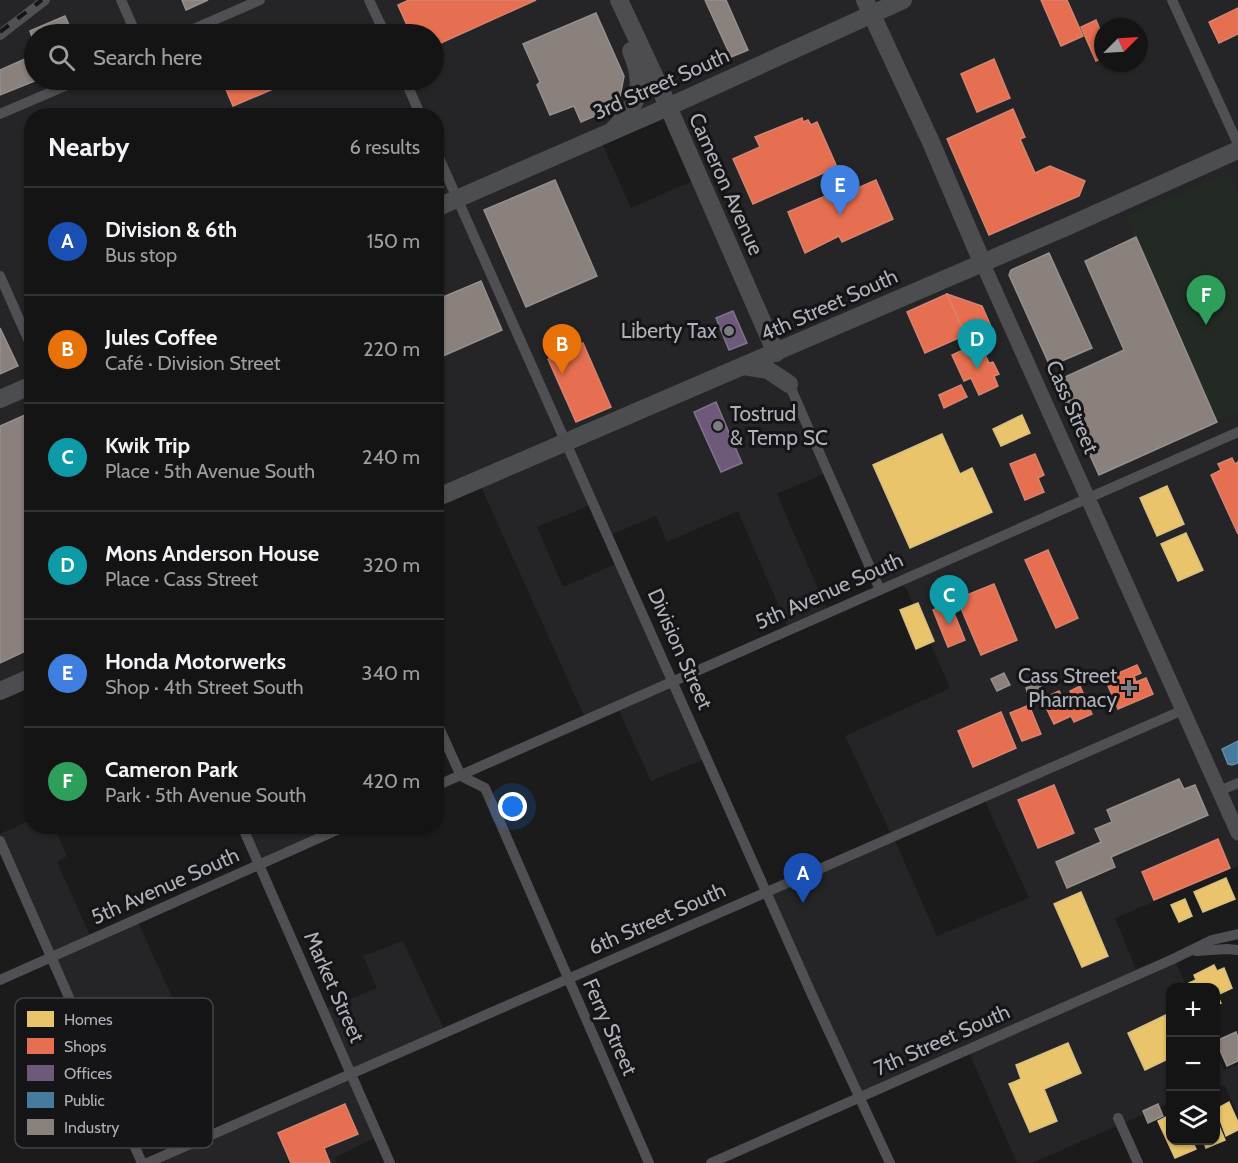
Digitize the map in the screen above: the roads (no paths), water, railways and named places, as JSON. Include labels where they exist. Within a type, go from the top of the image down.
[{"type":"highway","name":"3rd Street South","points":[[444,205],[668,107],[868,7],[903,0]]},
{"type":"highway","name":"4th Street South","points":[[444,494],[776,353],[1238,150]]},
{"type":"highway","points":[[744,366],[768,370],[789,384]]},
{"type":"highway","points":[[0,399],[24,388]]},
{"type":"highway","points":[[0,691],[24,680]]},
{"type":"main road","points":[[608,0],[633,42],[639,84],[631,110],[610,132]]},
{"type":"main road","name":"Cameron Avenue","points":[[619,0],[633,42],[668,107],[776,353]]},
{"type":"main road","name":"Cass Street","points":[[868,7],[930,140],[982,262],[1238,833]]},
{"type":"street","points":[[0,35],[45,0]]},
{"type":"street","points":[[121,0],[132,24]]},
{"type":"street","points":[[205,24],[260,0]]},
{"type":"street","points":[[369,0],[380,24]]},
{"type":"street","points":[[1172,0],[1238,144]]},
{"type":"street","points":[[0,114],[56,90]]},
{"type":"street","points":[[409,90],[417,108]]},
{"type":"street","name":"Division Street","points":[[444,168],[766,892],[890,1163]]},
{"type":"street","points":[[0,276],[24,330]]},
{"type":"street","points":[[789,384],[880,590]]},
{"type":"street","name":"5th Avenue South","points":[[444,783],[1238,432]]},
{"type":"street","name":"6th Street South","points":[[213,1135],[1183,710]]},
{"type":"street","points":[[444,739],[461,776]]},
{"type":"street","name":"Ferry Street","points":[[461,776],[485,788],[649,1163]]},
{"type":"street","points":[[1219,791],[1238,783]]},
{"type":"street","name":"Market Street","points":[[245,834],[390,1163]]},
{"type":"street","name":"5th Avenue South","points":[[0,980],[328,834]]},
{"type":"street","points":[[0,841],[70,998]]},
{"type":"street","name":"7th Street South","points":[[711,1163],[1190,952],[1212,940],[1238,934]]},
{"type":"street","name":"7th Street South","points":[[1190,952],[1238,950]]},
{"type":"street","points":[[1118,1118],[1138,1163]]},
{"type":"street","points":[[135,1148],[142,1163]]},
{"type":"street","name":"6th Street South","points":[[147,1163],[182,1148]]},
{"type":"railway","points":[[0,32],[42,0]]},
{"type":"place","name":"Honda Motorwerks","points":[[840,215]]},
{"type":"place","name":"Cameron Park","points":[[1206,325]]},
{"type":"place","name":"Liberty Tax","points":[[729,331]]},
{"type":"place","name":"Mons Anderson House","points":[[977,369]]},
{"type":"place","name":"Jules Coffee","points":[[562,374]]},
{"type":"place","name":"Tostrud & Temp SC","points":[[718,426]]},
{"type":"place","name":"Kwik Trip","points":[[949,625]]},
{"type":"place","name":"Cass Street Pharmacy","points":[[1129,688]]},
{"type":"place","name":"Division & 6th","points":[[803,903]]}]
